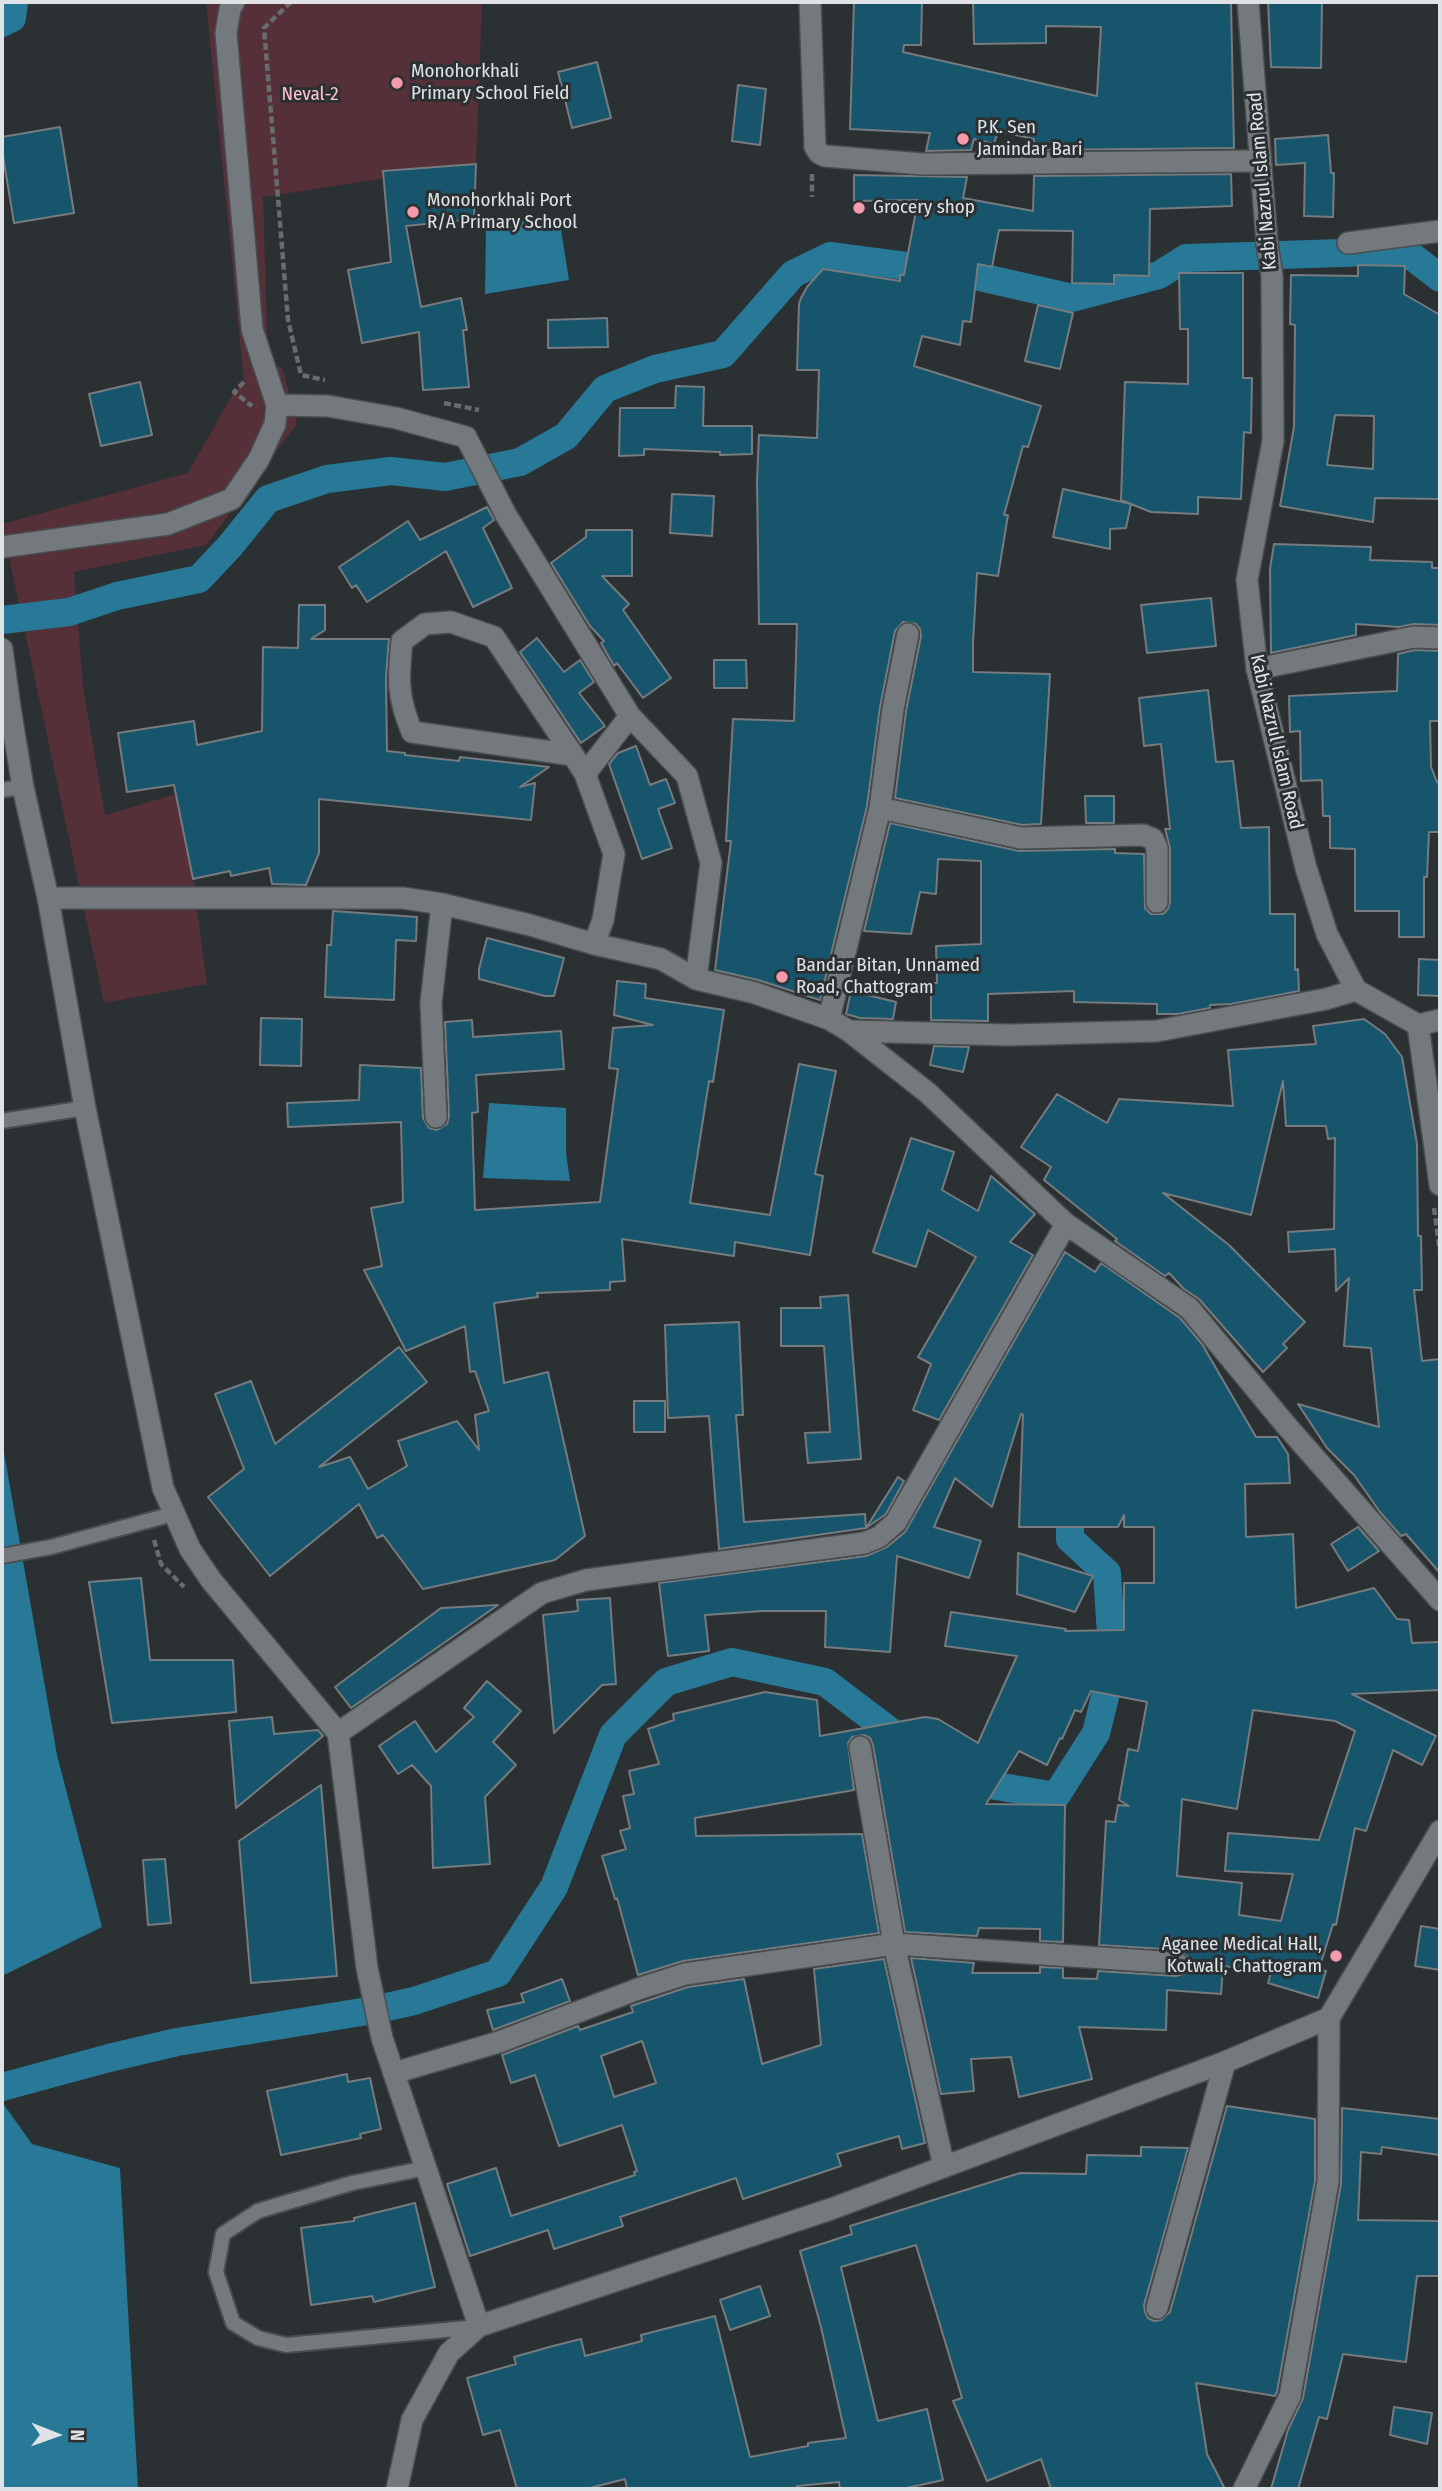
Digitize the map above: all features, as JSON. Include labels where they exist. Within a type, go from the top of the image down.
[{"type":"street","points":[[2,547],[168,524],[232,499],[259,459],[275,424],[277,405],[251,329],[226,33],[230,9],[234,2]]},
{"type":"street","points":[[810,2],[815,147],[825,156],[923,164],[1260,161]]},
{"type":"street","name":"Kabi Nazrul Islam Road","points":[[1248,2],[1267,243],[1272,276],[1273,441],[1247,580],[1257,669],[1306,868],[1327,934],[1356,990]]},
{"type":"street","points":[[1348,243],[1440,231]]},
{"type":"street","points":[[277,405],[328,406],[396,418],[466,437],[506,515],[630,716],[687,776],[711,863],[696,979]]},
{"type":"street","points":[[573,755],[412,732],[402,708],[397,680],[402,641],[425,624],[452,622],[494,637],[573,755],[585,774],[614,854],[603,920],[594,944]]},
{"type":"street","points":[[829,1019],[880,808],[893,709],[908,634]]},
{"type":"street","points":[[1257,669],[1414,637],[1440,638]]},
{"type":"street","points":[[2,649],[23,787],[48,898],[85,1108],[163,1488],[190,1549],[211,1580],[338,1733],[367,1968],[382,2038],[479,2326]]},
{"type":"street","points":[[585,774],[630,716]]},
{"type":"street","points":[[880,808],[1021,838],[1143,835],[1153,839],[1157,848],[1157,902]]},
{"type":"street","points":[[48,898],[356,897],[403,898],[442,904],[661,959],[696,979],[755,993],[829,1019],[849,1031],[928,1093],[1066,1224],[1189,1308],[1285,1424],[1440,1600]]},
{"type":"street","points":[[436,1117],[431,1003],[442,904]]},
{"type":"street","points":[[849,1031],[1010,1035],[1157,1031],[1326,999],[1356,990],[1418,1025],[1440,1020]]},
{"type":"street","points":[[1418,1025],[1440,1185]]},
{"type":"street","points":[[338,1733],[542,1593],[586,1580],[864,1543],[879,1537],[896,1522],[1066,1224]]},
{"type":"street","points":[[860,1747],[894,1944],[944,2167]]},
{"type":"street","points":[[1244,2489],[1290,2396],[1328,2182],[1329,2018],[1440,1831]]},
{"type":"street","points":[[394,2073],[499,2042],[638,1989],[685,1975],[894,1944],[1177,1964]]},
{"type":"street","points":[[397,2489],[412,2420],[449,2353],[479,2326],[831,2209],[1225,2062],[1329,2018]]},
{"type":"street","points":[[1157,2308],[1225,2062]]},
{"type":"lane","points":[[2,790],[23,787]]},
{"type":"lane","points":[[2,1121],[85,1108]]},
{"type":"lane","points":[[2,1556],[51,1547],[173,1514]]},
{"type":"lane","points":[[426,2168],[352,2183],[257,2211],[223,2234],[216,2272],[233,2323],[258,2338],[286,2345],[479,2326]]},
{"type":"path","points":[[290,2],[264,28],[288,320],[300,375],[326,380]]},
{"type":"path","points":[[441,403],[479,410]]},
{"type":"path","points":[[149,1522],[161,1564],[188,1592]]},
{"type":"green space","name":"Neval-2","points":[[206,2],[482,2],[476,164],[263,197],[268,360],[283,369],[297,424],[206,545],[74,572],[83,687],[105,815],[176,794],[193,879],[207,984],[104,1003],[2,524],[188,473],[234,392],[244,381]]},
{"type":"water","points":[[559,217],[569,280],[485,294],[486,225]]},
{"type":"water","points":[[489,1103],[566,1108],[566,1153],[570,1181],[483,1178]]},
{"type":"water","points":[[2,1441],[57,1755],[102,1927],[2,1976]]},
{"type":"water","points":[[2,2102],[32,2144],[120,2168],[138,2489],[2,2489]]},
{"type":"building","points":[[854,2],[922,2],[921,45],[904,45],[903,52],[1097,96],[1101,27],[1046,26],[1046,43],[974,44],[973,2],[1231,2],[1234,148],[1034,150],[1034,139],[998,131],[994,144],[974,139],[971,150],[926,151],[930,133],[850,129]]},
{"type":"building","points":[[1268,2],[1322,2],[1321,68],[1271,67]]},
{"type":"building","points":[[597,62],[611,118],[572,128],[558,72]]},
{"type":"building","points":[[738,85],[766,89],[760,145],[732,141]]},
{"type":"building","points":[[60,127],[74,213],[14,223],[2,137]]},
{"type":"building","points":[[1328,135],[1331,173],[1334,173],[1333,217],[1304,216],[1305,163],[1276,165],[1275,139]]},
{"type":"building","points":[[476,164],[474,219],[406,226],[421,307],[461,298],[467,330],[463,330],[469,387],[423,390],[419,332],[362,343],[348,270],[391,262],[383,171]]},
{"type":"building","points":[[1231,174],[1232,206],[1150,209],[1149,276],[1114,275],[1114,284],[1072,283],[1073,231],[999,230],[992,267],[978,264],[971,322],[963,321],[960,345],[922,336],[914,366],[1041,406],[1028,447],[1023,446],[1004,515],[1008,515],[998,576],[977,573],[973,672],[1050,674],[1041,824],[1022,825],[895,798],[906,711],[921,636],[916,624],[903,622],[895,631],[880,707],[867,806],[820,1000],[758,980],[715,970],[731,841],[726,841],[733,719],[794,721],[797,624],[759,624],[759,435],[817,438],[819,370],[797,370],[801,298],[823,269],[900,281],[900,275],[904,275],[918,200],[854,201],[854,175],[967,177],[963,198],[1033,211],[1034,176]]},
{"type":"building","points":[[1358,265],[1405,266],[1404,294],[1440,315],[1440,499],[1375,498],[1373,522],[1280,506],[1294,427],[1295,325],[1290,324],[1291,275],[1358,276]],"holes":[[[1335,415],[1374,416],[1373,469],[1327,465]]]},
{"type":"building","points":[[1179,273],[1243,273],[1243,378],[1252,378],[1251,433],[1244,432],[1241,499],[1198,497],[1198,514],[1151,512],[1121,500],[1125,382],[1188,384],[1188,329],[1180,329]]},
{"type":"building","points":[[1038,305],[1073,313],[1060,369],[1025,361]]},
{"type":"building","points":[[607,318],[608,347],[548,348],[548,320]]},
{"type":"building","points":[[140,382],[152,435],[101,446],[89,394]]},
{"type":"building","points":[[676,386],[704,387],[703,426],[752,426],[752,454],[720,455],[720,452],[644,449],[644,455],[619,456],[620,408],[675,408]]},
{"type":"building","points":[[1063,489],[1131,504],[1126,528],[1110,529],[1110,549],[1053,537]]},
{"type":"building","points":[[672,494],[714,496],[712,536],[670,533]]},
{"type":"building","points":[[487,507],[494,520],[483,528],[512,588],[473,607],[446,551],[367,602],[356,585],[352,588],[339,567],[408,521],[420,540]]},
{"type":"building","points":[[586,530],[632,530],[632,576],[602,576],[629,604],[623,610],[671,678],[643,698],[617,663],[614,666],[601,643],[604,641],[590,626],[551,563],[586,537]]},
{"type":"building","points":[[1274,544],[1371,547],[1370,560],[1432,562],[1432,568],[1440,568],[1440,625],[1414,624],[1399,627],[1356,624],[1356,635],[1271,653],[1270,569]]},
{"type":"building","points":[[1211,598],[1216,646],[1147,653],[1141,605]]},
{"type":"building","points":[[299,605],[325,605],[325,630],[311,639],[389,639],[386,677],[387,751],[459,761],[460,757],[549,767],[520,787],[535,783],[531,820],[319,799],[319,853],[306,885],[272,884],[269,868],[231,876],[230,871],[193,879],[174,785],[127,792],[118,733],[194,721],[197,745],[262,731],[263,647],[298,648]]},
{"type":"building","points":[[537,638],[564,672],[580,660],[594,682],[579,693],[605,726],[581,743],[520,652]]},
{"type":"building","points":[[1415,650],[1440,651],[1440,721],[1430,721],[1431,767],[1440,784],[1440,832],[1429,832],[1427,877],[1424,877],[1424,937],[1399,937],[1399,911],[1355,911],[1355,849],[1330,848],[1330,816],[1323,816],[1322,780],[1301,781],[1300,731],[1290,732],[1289,696],[1397,691],[1398,654]]},
{"type":"building","points":[[714,660],[746,660],[747,688],[714,688]]},
{"type":"building","points":[[1208,690],[1216,762],[1233,761],[1241,828],[1269,827],[1270,914],[1295,914],[1295,970],[1298,969],[1299,991],[1231,1004],[1210,1005],[1210,1008],[1178,1014],[1157,1014],[1157,1004],[1074,1002],[1074,991],[988,994],[988,1021],[931,1020],[931,983],[937,983],[936,946],[981,944],[981,861],[938,859],[936,894],[920,892],[911,934],[864,931],[890,823],[1019,851],[1115,849],[1115,853],[1144,854],[1145,908],[1151,914],[1163,914],[1170,902],[1170,848],[1165,829],[1170,829],[1161,744],[1144,746],[1139,698]]},
{"type":"building","points":[[636,746],[650,785],[666,779],[675,803],[658,809],[672,848],[642,859],[609,764],[618,753]]},
{"type":"building","points":[[1085,796],[1114,796],[1114,823],[1086,823]]},
{"type":"building","points":[[333,911],[417,917],[416,941],[396,940],[394,1000],[325,997],[327,945],[331,945]]},
{"type":"building","points":[[487,938],[564,958],[554,996],[479,979]]},
{"type":"building","points":[[1419,959],[1440,960],[1440,996],[1418,995]]},
{"type":"building","points":[[617,981],[646,984],[645,998],[724,1010],[713,1082],[709,1081],[690,1203],[770,1215],[799,1064],[836,1071],[815,1174],[823,1176],[810,1255],[735,1242],[734,1256],[622,1239],[625,1281],[610,1282],[610,1290],[537,1293],[538,1297],[494,1303],[504,1383],[548,1372],[585,1536],[555,1560],[423,1589],[383,1535],[377,1538],[359,1504],[270,1576],[208,1497],[244,1469],[215,1394],[251,1381],[275,1444],[399,1347],[427,1382],[319,1467],[350,1457],[368,1489],[407,1466],[398,1441],[457,1421],[479,1450],[475,1415],[489,1411],[475,1371],[470,1372],[465,1326],[406,1351],[364,1270],[382,1266],[371,1208],[403,1202],[401,1122],[288,1127],[287,1103],[359,1100],[360,1065],[421,1068],[423,1118],[429,1128],[437,1130],[447,1124],[449,1116],[445,1022],[472,1020],[473,1037],[561,1031],[564,1069],[476,1075],[478,1112],[472,1113],[475,1210],[600,1202],[618,1069],[609,1068],[613,1028],[653,1025],[614,1015]]},
{"type":"building","points":[[851,991],[896,1002],[893,1019],[860,1018],[846,1014]]},
{"type":"building","points":[[261,1018],[302,1019],[301,1066],[260,1065]]},
{"type":"building","points":[[1364,1019],[1385,1034],[1402,1057],[1417,1144],[1418,1236],[1421,1236],[1422,1290],[1414,1290],[1422,1361],[1440,1359],[1440,1573],[1406,1534],[1401,1536],[1380,1512],[1354,1475],[1327,1448],[1298,1404],[1379,1427],[1371,1348],[1344,1346],[1349,1278],[1336,1291],[1335,1249],[1289,1252],[1288,1232],[1334,1229],[1335,1138],[1328,1139],[1326,1126],[1286,1126],[1283,1081],[1251,1215],[1163,1193],[1229,1245],[1305,1322],[1283,1344],[1287,1348],[1263,1372],[1199,1299],[1184,1289],[1169,1273],[1165,1276],[1115,1241],[1117,1239],[1044,1180],[1051,1167],[1021,1147],[1057,1094],[1107,1123],[1119,1099],[1233,1106],[1228,1050],[1316,1044],[1313,1026]]},
{"type":"building","points":[[934,1046],[969,1047],[963,1072],[930,1065]]},
{"type":"building","points":[[911,1138],[954,1152],[942,1190],[978,1211],[991,1176],[1035,1214],[1010,1242],[1033,1255],[939,1420],[913,1410],[931,1364],[918,1357],[976,1257],[928,1230],[916,1267],[873,1252]]},
{"type":"building","points":[[1065,1252],[1095,1272],[1101,1263],[1180,1318],[1202,1344],[1256,1437],[1277,1437],[1288,1454],[1290,1483],[1245,1484],[1246,1537],[1293,1534],[1296,1608],[1374,1588],[1397,1619],[1409,1620],[1412,1643],[1440,1642],[1440,1690],[1352,1694],[1436,1736],[1422,1765],[1393,1750],[1366,1831],[1355,1828],[1336,1925],[1333,1924],[1319,1969],[1326,1971],[1318,1998],[1268,1983],[1271,1972],[1223,1966],[1221,1994],[1167,1990],[1166,2030],[1079,2027],[1092,2079],[1019,2097],[1011,2057],[971,2059],[974,2091],[941,2094],[911,1958],[974,1963],[972,1973],[1040,1973],[1040,1967],[1063,1968],[1063,1978],[1097,1979],[1098,1971],[1176,1976],[1188,1970],[1188,1957],[1179,1950],[1099,1945],[1106,1821],[1115,1822],[1118,1805],[1129,1806],[1119,1800],[1128,1749],[1138,1751],[1147,1702],[1091,1691],[1081,1712],[1075,1710],[1047,1765],[1019,1751],[986,1804],[1065,1805],[1063,1942],[1040,1941],[1040,1929],[979,1928],[977,1936],[905,1932],[873,1745],[870,1738],[864,1735],[852,1737],[848,1743],[854,1790],[695,1818],[696,1836],[862,1834],[879,1933],[683,1961],[638,1975],[617,1898],[615,1899],[602,1856],[626,1849],[620,1831],[630,1828],[623,1796],[634,1794],[629,1771],[659,1764],[648,1729],[674,1720],[673,1714],[765,1692],[817,1700],[820,1736],[925,1717],[938,1719],[978,1743],[1017,1656],[945,1646],[951,1612],[1066,1629],[1065,1631],[1124,1630],[1124,1583],[1154,1583],[1154,1527],[1124,1527],[1124,1515],[1118,1527],[1019,1527],[1021,1414],[992,1507],[955,1478],[934,1527],[981,1541],[969,1578],[897,1556],[890,1652],[825,1647],[826,1611],[763,1611],[705,1615],[709,1651],[668,1656],[659,1583],[866,1556],[887,1547],[905,1532]],"holes":[[[1253,1710],[1335,1721],[1355,1731],[1319,1840],[1228,1833],[1225,1871],[1293,1874],[1281,1921],[1239,1915],[1242,1883],[1177,1876],[1182,1799],[1237,1809]]]},
{"type":"building","points":[[848,1295],[861,1459],[808,1463],[805,1433],[830,1432],[824,1346],[781,1346],[781,1308],[821,1308],[820,1297]]},
{"type":"building","points":[[739,1322],[743,1415],[736,1415],[744,1522],[865,1514],[866,1528],[719,1549],[709,1416],[668,1418],[665,1325]]},
{"type":"building","points":[[634,1401],[665,1401],[665,1432],[634,1432]]},
{"type":"building","points":[[898,1477],[904,1481],[886,1514],[866,1528]]},
{"type":"building","points":[[1358,1527],[1379,1551],[1348,1571],[1331,1544]]},
{"type":"building","points":[[1018,1553],[1093,1576],[1075,1612],[1017,1594]]},
{"type":"building","points":[[141,1578],[150,1660],[233,1660],[236,1712],[112,1723],[89,1582]]},
{"type":"building","points":[[610,1598],[616,1684],[602,1685],[554,1733],[543,1615],[578,1611],[577,1600]]},
{"type":"building","points":[[498,1605],[351,1708],[335,1687],[441,1608]]},
{"type":"building","points":[[487,1681],[521,1711],[493,1742],[516,1765],[485,1797],[490,1864],[433,1868],[431,1786],[412,1765],[398,1774],[379,1746],[415,1721],[436,1752],[474,1717],[464,1708]]},
{"type":"building","points":[[272,1717],[274,1734],[318,1730],[323,1736],[236,1808],[229,1721]]},
{"type":"building","points":[[321,1785],[337,1976],[251,1983],[239,1841]]},
{"type":"building","points":[[165,1859],[171,1923],[148,1925],[143,1860]]},
{"type":"building","points":[[1421,1926],[1440,1929],[1440,1970],[1415,1966]]},
{"type":"building","points":[[884,1959],[925,2143],[902,2149],[899,2136],[837,2154],[841,2166],[743,2199],[736,2178],[620,2217],[623,2226],[554,2249],[548,2230],[470,2256],[447,2184],[496,2168],[511,2216],[635,2175],[634,2172],[637,2171],[622,2125],[559,2146],[535,2075],[511,2083],[502,2055],[578,2026],[580,2030],[633,2012],[631,2006],[688,1987],[744,1979],[762,2064],[821,2045],[814,1969]],"holes":[[[642,2041],[656,2083],[614,2097],[601,2056]]]},
{"type":"building","points":[[562,1979],[570,2001],[493,2030],[487,2010],[524,2002],[521,1994]]},
{"type":"building","points":[[347,2074],[348,2082],[370,2078],[381,2129],[360,2134],[361,2138],[281,2155],[267,2091]]},
{"type":"building","points":[[1227,2106],[1315,2119],[1315,2181],[1275,2396],[1196,2383],[1207,2454],[1225,2489],[1051,2489],[1041,2459],[987,2481],[953,2401],[962,2398],[916,2245],[841,2267],[878,2421],[927,2409],[943,2480],[902,2489],[840,2489],[839,2482],[797,2486],[795,2489],[627,2489],[625,2479],[586,2489],[517,2489],[500,2430],[483,2435],[467,2378],[516,2364],[514,2357],[581,2339],[585,2356],[642,2341],[641,2335],[715,2316],[750,2457],[808,2446],[808,2443],[846,2438],[821,2327],[800,2251],[852,2234],[850,2226],[1020,2173],[1086,2174],[1087,2155],[1141,2156],[1141,2147],[1188,2148],[1144,2305],[1148,2318],[1161,2320],[1170,2312]]},
{"type":"building","points":[[1342,2108],[1440,2119],[1440,2155],[1382,2147],[1381,2154],[1361,2152],[1358,2220],[1440,2221],[1440,2276],[1417,2276],[1406,2362],[1343,2354],[1327,2419],[1319,2417],[1298,2489],[1271,2489],[1288,2430],[1303,2398],[1341,2184]]},
{"type":"building","points":[[415,2203],[435,2287],[374,2302],[372,2296],[311,2305],[301,2228],[354,2221],[354,2218]]},
{"type":"building","points":[[760,2286],[770,2316],[730,2330],[720,2300]]},
{"type":"building","points":[[1394,2407],[1432,2413],[1427,2444],[1390,2435]]},
{"type":"waterway","points":[[2,23],[12,18],[14,2]]},
{"type":"waterway","points":[[2,620],[69,612],[117,596],[199,579],[268,499],[327,479],[391,471],[445,477],[520,462],[566,436],[605,389],[655,369],[723,354],[793,274],[830,256],[967,274],[1072,298],[1159,275],[1186,258],[1405,251],[1440,278]]},
{"type":"waterway","points":[[963,1771],[990,1785],[1056,1796],[1096,1733],[1113,1665],[1107,1573],[1070,1539],[1070,1488]]},
{"type":"waterway","points":[[2,2087],[177,2042],[414,2001],[498,1973],[554,1887],[613,1735],[666,1682],[732,1662],[825,1682],[899,1738],[914,1746]]},
{"type":"place","name":"Monohorkhali Primary School Field","points":[[397,83]]},
{"type":"place","name":"P.K. Sen Jamindar Bari","points":[[963,139]]},
{"type":"place","name":"Grocery shop","points":[[859,208]]},
{"type":"place","name":"Monohorkhali Port R/A Primary School","points":[[413,212]]},
{"type":"place","name":"Bandar Bitan, Unnamed Road, Chattogram","points":[[782,977]]},
{"type":"place","name":"Aganee Medical Hall, Kotwali, Chattogram","points":[[1336,1956]]}]
